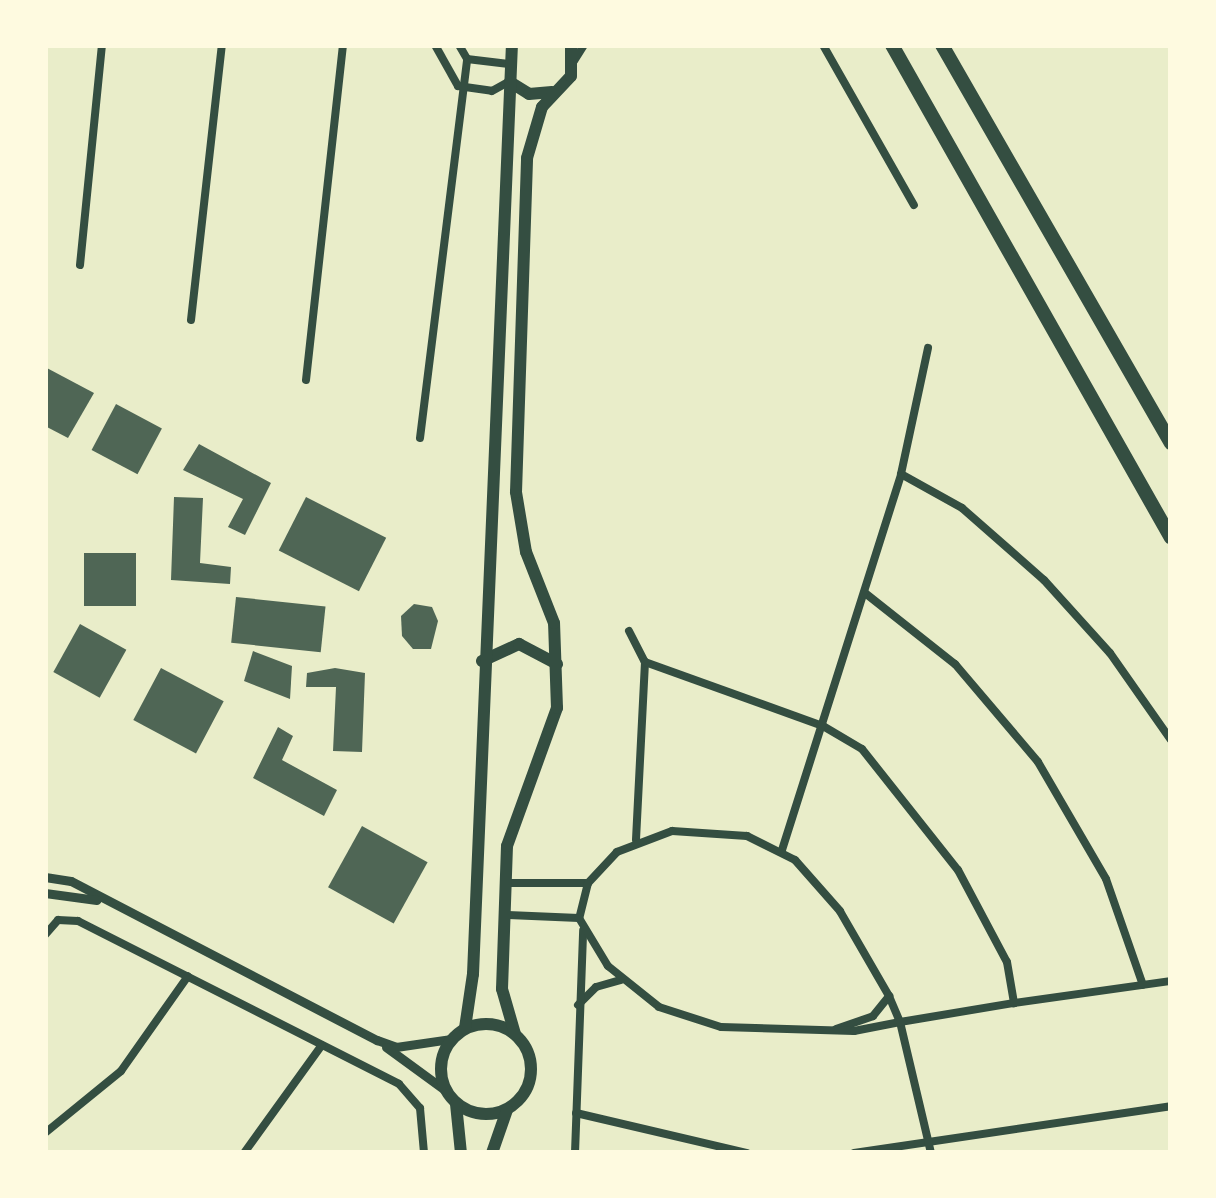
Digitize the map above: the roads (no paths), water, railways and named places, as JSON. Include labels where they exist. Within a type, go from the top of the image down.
[{"type":"highway","points":[[888,45],[928,107],[1171,538]]},
{"type":"highway","points":[[944,45],[1171,443]]},
{"type":"main road","points":[[465,1028],[473,974],[482,661],[512,45]]},
{"type":"main road","points":[[456,1104],[490,1115],[507,1110],[521,1099],[532,1065],[515,1034],[502,989],[503,915],[515,819],[552,736],[557,664],[554,623],[526,552],[516,492],[527,158],[542,107],[574,62],[571,45]]},
{"type":"main road","points":[[510,82],[529,94],[557,91]]},
{"type":"main road","points":[[482,661],[519,644],[557,664]]},
{"type":"main road","points":[[460,1153],[456,1104],[440,1072],[451,1039],[465,1028],[500,1025],[515,1034]]},
{"type":"main road","points":[[492,1153],[507,1110]]},
{"type":"street","points":[[80,265],[102,45]]},
{"type":"street","points":[[191,320],[222,45]]},
{"type":"street","points":[[307,380],[343,45]]},
{"type":"street","points":[[435,45],[458,86]]},
{"type":"street","points":[[420,438],[458,86],[467,59],[459,45]]},
{"type":"street","points":[[574,62],[584,45]]},
{"type":"street","points":[[823,45],[914,205]]},
{"type":"street","points":[[467,59],[509,64]]},
{"type":"street","points":[[458,86],[492,92],[510,82]]},
{"type":"street","points":[[782,850],[901,474],[928,348]]},
{"type":"street","points":[[901,474],[934,488],[1044,580],[1110,653],[1171,740]]},
{"type":"street","points":[[865,592],[976,685],[1038,762],[1106,878],[1143,986]]},
{"type":"street","points":[[629,631],[645,662],[636,840]]},
{"type":"street","points":[[645,662],[823,726],[862,749],[939,838],[1007,962],[1014,1003]]},
{"type":"street","points":[[930,1148],[900,1022],[889,996],[824,889],[782,850],[721,831],[636,840],[588,883],[579,917],[621,980],[692,1020],[823,1032],[900,1022],[1171,981]]},
{"type":"street","points":[[45,877],[377,1040],[396,1047],[451,1039]]},
{"type":"street","points":[[506,883],[588,883]]},
{"type":"street","points":[[45,893],[102,901]]},
{"type":"street","points":[[503,915],[579,917]]},
{"type":"street","points":[[45,935],[58,920],[78,921],[407,1090],[422,1117],[424,1153]]},
{"type":"street","points":[[575,1153],[583,928]]},
{"type":"street","points":[[45,1133],[121,1071],[188,976]]},
{"type":"street","points":[[578,1006],[596,987],[621,980]]},
{"type":"street","points":[[823,1032],[873,1016],[889,996]]},
{"type":"street","points":[[377,1040],[445,1090]]},
{"type":"street","points":[[244,1153],[322,1045]]},
{"type":"street","points":[[854,1153],[930,1148],[1171,1106]]},
{"type":"street","points":[[576,1113],[747,1153]]}]
